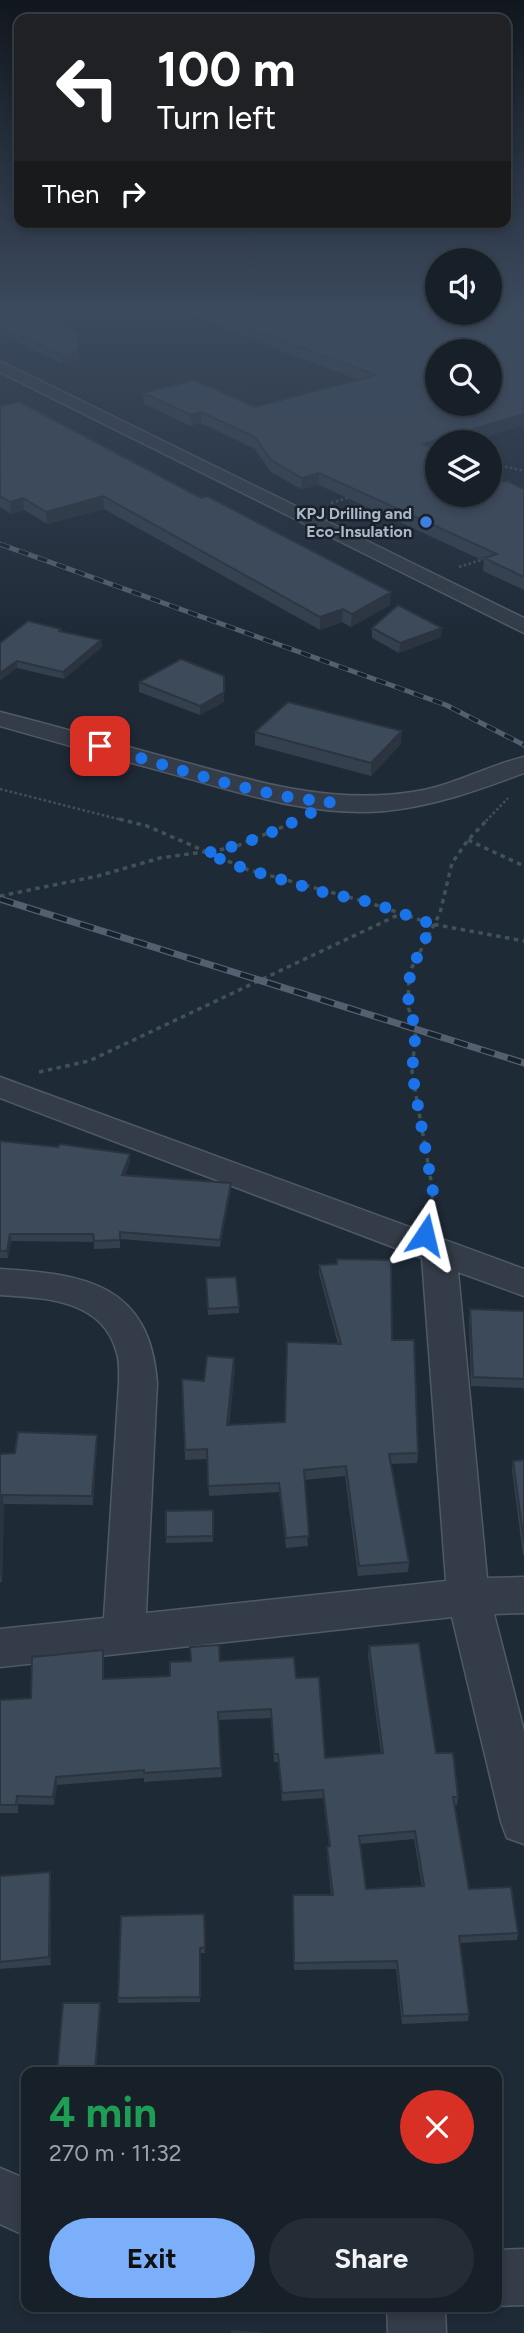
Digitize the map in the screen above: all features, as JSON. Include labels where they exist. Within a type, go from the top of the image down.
[{"type":"street","points":[[103,417],[524,626]]},
{"type":"street","points":[[0,719],[249,788],[306,800],[359,804],[412,800],[456,791],[524,764]]},
{"type":"street","points":[[0,1087],[433,1238],[524,1283]]},
{"type":"street","points":[[433,1238],[468,1597],[524,1822]]},
{"type":"street","points":[[0,1282],[50,1285],[83,1292],[116,1315],[135,1349],[138,1382],[124,1634]]},
{"type":"street","points":[[0,1648],[468,1597],[524,1595]]},
{"type":"street","points":[[0,2195],[21,2206]]},
{"type":"street","points":[[502,2278],[524,2277]]},
{"type":"street","points":[[416,2312],[417,2333]]},
{"type":"path","points":[[502,466],[524,471]]},
{"type":"path","points":[[297,513],[361,494]]},
{"type":"path","points":[[428,578],[488,557]]},
{"type":"path","points":[[0,789],[148,826],[246,869],[326,893],[370,902],[432,924],[524,941]]},
{"type":"path","points":[[433,1238],[433,1192],[412,1072],[416,1028],[408,1007],[410,973],[432,924],[440,913],[452,863],[468,840],[514,792]]},
{"type":"path","points":[[0,896],[98,876],[160,858],[232,848],[299,820],[330,802]]},
{"type":"path","points":[[468,840],[524,866]]},
{"type":"path","points":[[34,1073],[89,1060],[399,914]]},
{"type":"building","points":[[0,417],[48,417],[201,498],[207,496],[391,592],[352,614],[343,609],[320,617],[103,496],[46,512],[23,498],[10,502],[0,496]]},
{"type":"building","points":[[212,417],[514,417],[470,430],[425,430],[425,507],[502,507],[502,481],[524,489],[524,577],[484,558],[497,554],[319,473],[302,478],[271,460],[255,437]]},
{"type":"building","points":[[398,605],[442,628],[400,643],[372,628]]},
{"type":"building","points":[[28,621],[101,640],[63,672],[17,661],[0,673],[0,643]]},
{"type":"building","points":[[181,659],[224,676],[224,692],[200,706],[139,682]]},
{"type":"building","points":[[288,702],[402,731],[371,763],[255,732]]},
{"type":"building","points":[[0,1141],[58,1147],[60,1144],[130,1154],[122,1175],[231,1183],[220,1240],[120,1232],[120,1240],[94,1241],[93,1234],[10,1234],[7,1251],[0,1251]]},
{"type":"building","points":[[337,1259],[391,1260],[392,1340],[414,1340],[418,1453],[389,1454],[409,1562],[359,1566],[346,1466],[304,1470],[309,1536],[286,1538],[279,1483],[208,1486],[207,1449],[185,1450],[182,1379],[204,1381],[207,1356],[234,1358],[227,1425],[285,1422],[287,1342],[341,1344],[319,1265],[337,1264]]},
{"type":"building","points":[[236,1277],[239,1307],[208,1309],[206,1278]]},
{"type":"building","points":[[470,1309],[524,1311],[524,1379],[473,1377]]},
{"type":"building","points":[[18,1432],[97,1435],[92,1496],[2,1495],[0,1573],[0,1454],[15,1453]]},
{"type":"building","points":[[524,1460],[524,1542],[513,1461]]},
{"type":"building","points":[[213,1510],[213,1536],[166,1537],[166,1511]]},
{"type":"building","points":[[419,1643],[436,1753],[453,1753],[458,1797],[453,1797],[469,1889],[511,1887],[518,1933],[459,1936],[469,2014],[403,2016],[397,1961],[294,1963],[293,1895],[333,1895],[327,1847],[330,1846],[323,1790],[282,1793],[278,1754],[274,1754],[271,1709],[218,1712],[221,1768],[144,1773],[144,1770],[56,1777],[53,1797],[17,1796],[16,1805],[0,1805],[0,1700],[31,1698],[32,1657],[103,1650],[103,1679],[170,1676],[170,1662],[191,1661],[190,1647],[219,1645],[220,1661],[294,1657],[296,1678],[319,1677],[325,1758],[383,1753],[369,1646]],"holes":[[[415,1831],[424,1886],[366,1889],[359,1836]]]},
{"type":"building","points":[[50,1872],[49,1957],[0,1962],[0,1876]]},
{"type":"building","points":[[204,1914],[205,1947],[200,1948],[200,1997],[118,1998],[121,1916]]},
{"type":"building","points":[[63,2003],[100,2003],[95,2067],[57,2067]]},
{"type":"railway","points":[[0,544],[446,705],[524,745]]},
{"type":"railway","points":[[0,899],[524,1063]]},
{"type":"place","name":"KPJ Drilling and Eco-Insulation","points":[[426,522]]},
{"type":"route","points":[[100,746],[249,788],[306,800],[330,802],[299,820],[252,841],[205,853],[246,869],[326,893],[370,902],[432,924],[410,973],[408,1007],[416,1028],[412,1072],[433,1192],[425,1235]]}]
